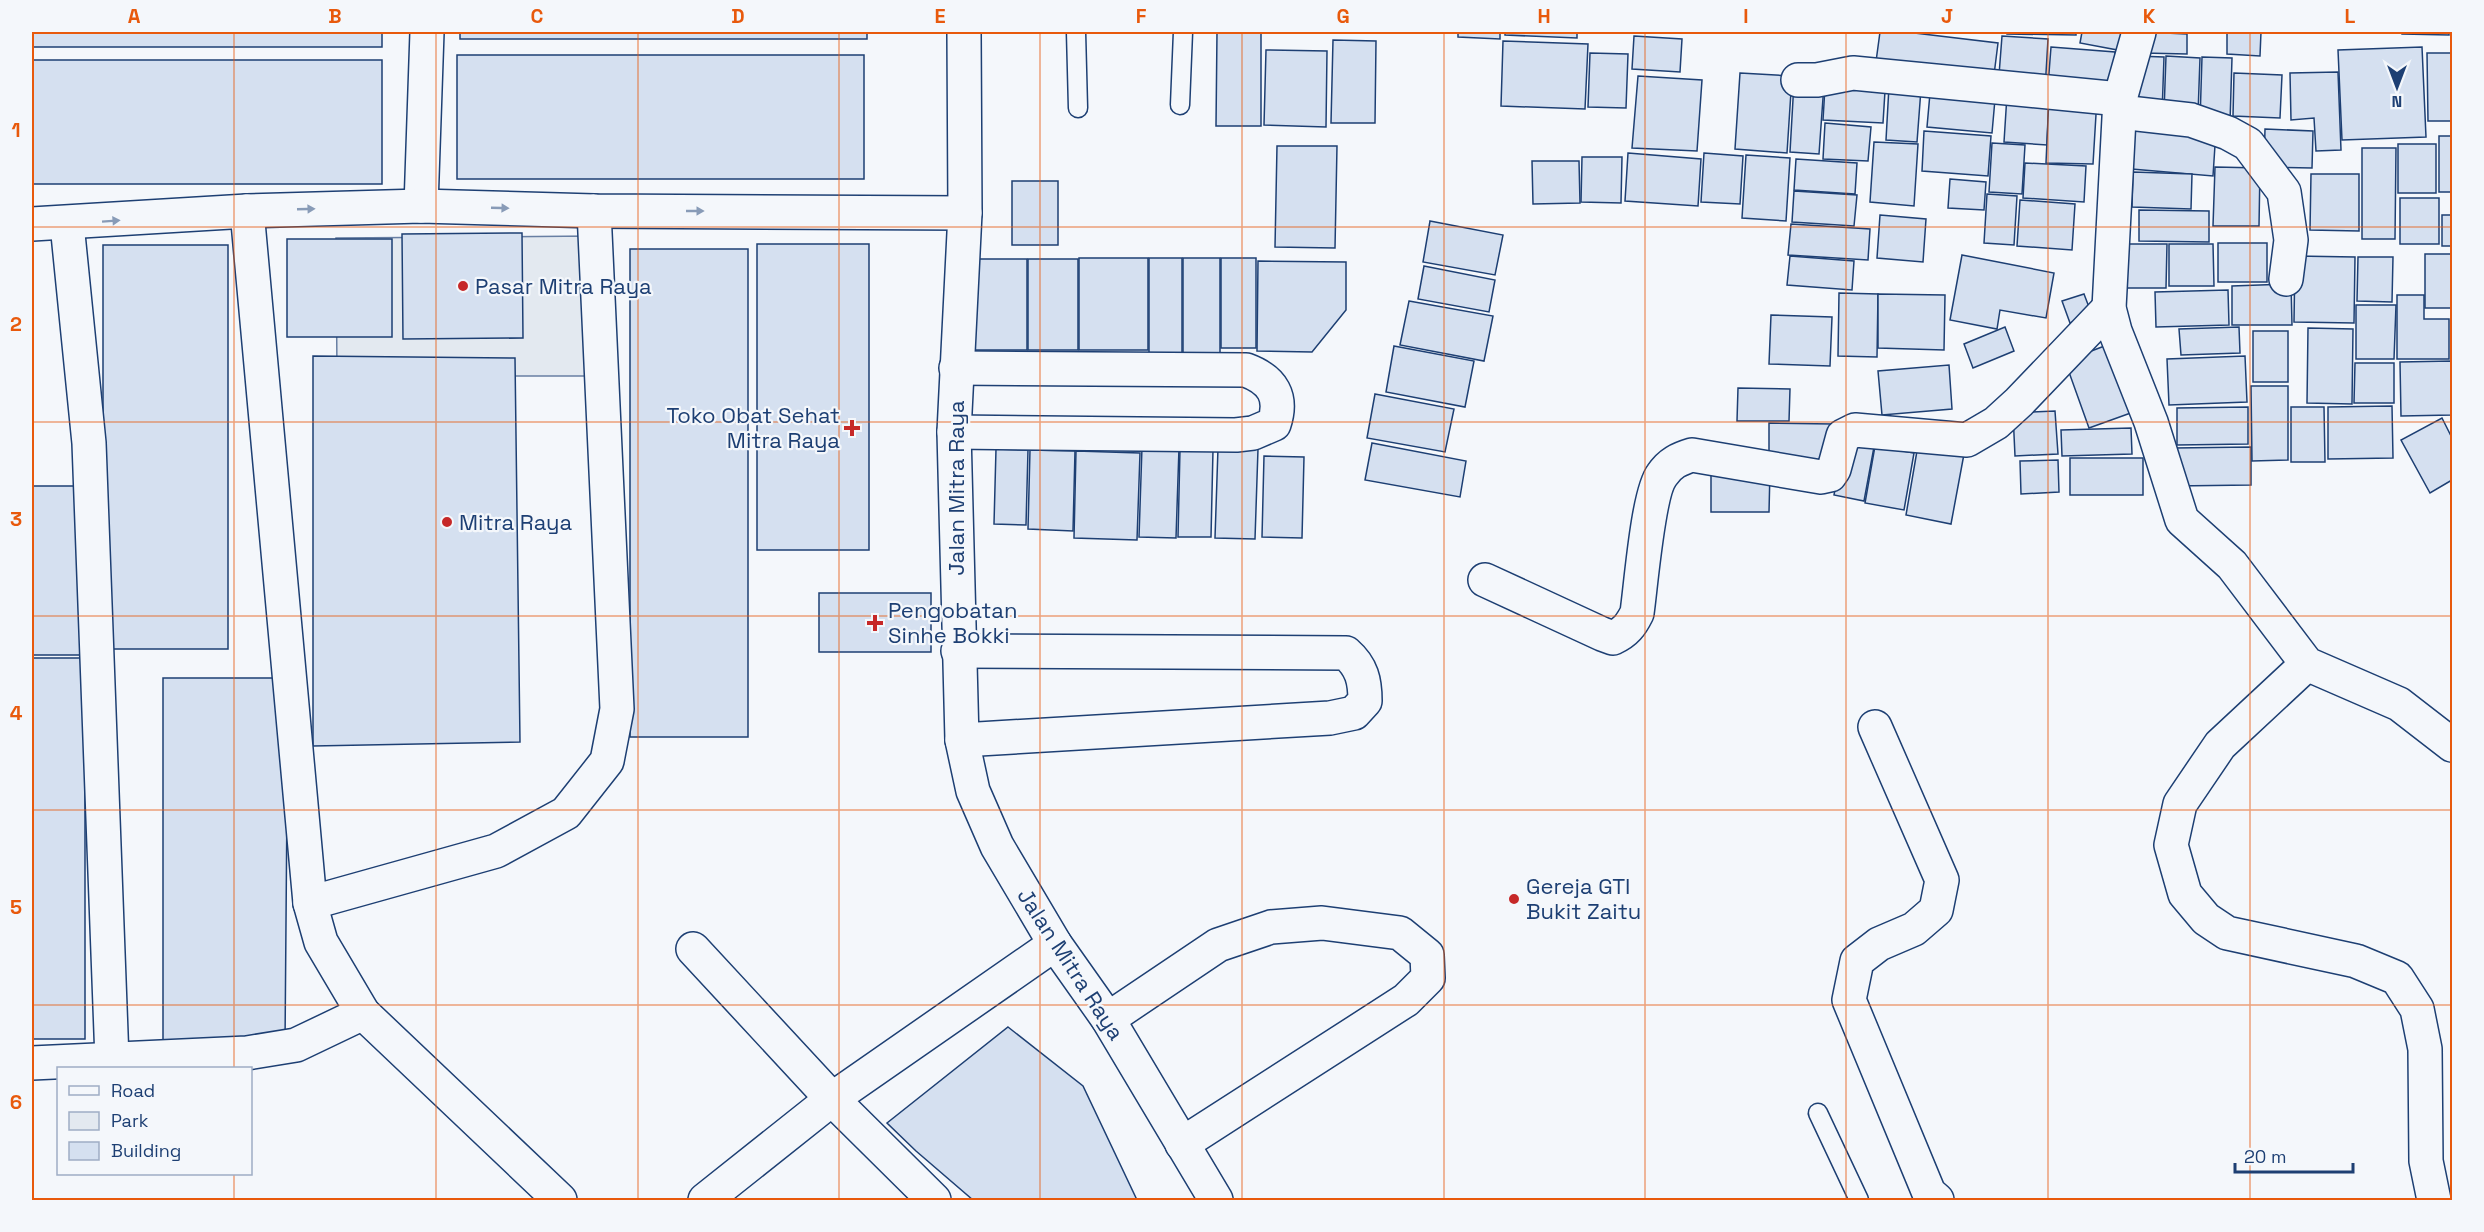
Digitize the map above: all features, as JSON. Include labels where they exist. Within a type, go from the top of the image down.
[{"type":"street","points":[[421,206],[427,32]]},
{"type":"street","name":"Jalan Mitra Raya","points":[[964,32],[965,213],[954,432],[962,740],[973,791],[997,846],[1055,944],[1108,1019],[1216,1200]]},
{"type":"street","points":[[2139,32],[2120,106],[2109,309],[2115,331],[2151,422],[2182,520],[2232,565],[2307,664],[2399,704],[2452,745]]},
{"type":"street","points":[[1798,80],[1817,80],[1853,73],[2120,106],[2191,120],[2228,133],[2248,144],[2284,192],[2291,240],[2286,279]]},
{"type":"street","points":[[32,224],[67,224],[247,211],[421,206],[594,211],[965,213]]},
{"type":"street","points":[[247,211],[310,903],[321,942],[363,1013],[560,1200]]},
{"type":"street","points":[[310,903],[496,851],[566,813],[607,761],[617,709],[594,211]]},
{"type":"street","points":[[67,224],[89,443],[111,1060]]},
{"type":"street","points":[[1485,580],[1602,634],[1613,638],[1623,634],[1637,613],[1653,495],[1660,476],[1677,459],[1692,455],[1821,477],[1830,475],[1834,469],[1843,436],[1855,430],[1967,440],[1996,423],[2019,402],[2109,309]]},
{"type":"street","points":[[954,432],[1236,435],[1253,433],[1274,424],[1280,408],[1273,389],[1267,382],[1261,376],[1246,370],[956,368]]},
{"type":"street","points":[[958,651],[1346,653],[1358,663],[1365,686],[1365,701],[1354,713],[1330,718],[962,740]]},
{"type":"street","points":[[2307,664],[2220,745],[2180,804],[2171,845],[2185,894],[2206,919],[2227,933],[2356,961],[2397,978],[2417,1009],[2425,1049],[2426,1161],[2434,1200]]},
{"type":"street","points":[[1875,727],[1942,880],[1936,910],[1914,929],[1879,944],[1857,961],[1850,1000],[1929,1193],[1937,1200]]},
{"type":"street","points":[[1108,1019],[1218,945],[1271,927],[1322,923],[1400,933],[1427,956],[1428,978],[1406,1000],[1182,1144]]},
{"type":"street","points":[[705,1200],[832,1100],[1055,944]]},
{"type":"street","points":[[693,949],[832,1100],[934,1200]]},
{"type":"street","points":[[32,1063],[247,1053],[296,1045],[363,1013]]},
{"type":"lane","points":[[1076,32],[1078,108]]},
{"type":"lane","points":[[1180,105],[1183,32]]},
{"type":"lane","points":[[1818,1113],[1859,1200]]},
{"type":"green space","points":[[593,236],[592,376],[337,376],[336,238]]},
{"type":"building","points":[[32,32],[382,32],[382,47],[32,47]]},
{"type":"building","points":[[460,32],[867,32],[867,39],[460,39]]},
{"type":"building","points":[[1217,32],[1261,32],[1261,126],[1216,126]]},
{"type":"building","points":[[1458,32],[1500,32],[1500,39],[1458,37]]},
{"type":"building","points":[[1505,32],[1577,32],[1577,38],[1505,35]]},
{"type":"building","points":[[1880,32],[1906,32],[1998,43],[1993,83],[1875,69]]},
{"type":"building","points":[[2007,32],[2076,32],[2076,35],[2007,34]]},
{"type":"building","points":[[2082,32],[2126,32],[2123,51],[2080,43]]},
{"type":"building","points":[[2143,32],[2187,34],[2187,54],[2143,53]]},
{"type":"building","points":[[2227,32],[2261,32],[2260,56],[2227,54]]},
{"type":"building","points":[[2402,32],[2449,32],[2449,35],[2402,34]]},
{"type":"building","points":[[1634,36],[1682,39],[1680,72],[1632,69]]},
{"type":"building","points":[[2002,36],[2048,39],[2045,90],[1998,88]]},
{"type":"building","points":[[1333,40],[1376,41],[1375,123],[1331,123]]},
{"type":"building","points":[[1503,41],[1588,44],[1585,109],[1501,106]]},
{"type":"building","points":[[2051,47],[2115,52],[2112,92],[2048,86]]},
{"type":"building","points":[[2422,47],[2426,137],[2342,140],[2338,50]]},
{"type":"building","points":[[1266,50],[1327,51],[1326,127],[1264,125]]},
{"type":"building","points":[[1590,53],[1628,54],[1626,108],[1588,107]]},
{"type":"building","points":[[2427,53],[2452,53],[2452,121],[2428,121]]},
{"type":"building","points":[[457,55],[864,55],[864,179],[457,179]]},
{"type":"building","points":[[2136,56],[2164,57],[2162,114],[2134,113]]},
{"type":"building","points":[[2166,56],[2200,58],[2198,114],[2164,112]]},
{"type":"building","points":[[2202,57],[2232,58],[2230,122],[2200,121]]},
{"type":"building","points":[[32,60],[382,60],[382,184],[32,184]]},
{"type":"building","points":[[2338,72],[2341,150],[2316,151],[2314,118],[2291,120],[2290,73]]},
{"type":"building","points":[[1740,73],[1792,76],[1787,153],[1735,149]]},
{"type":"building","points":[[2234,73],[2282,75],[2280,118],[2233,116]]},
{"type":"building","points":[[1638,76],[1702,80],[1697,151],[1632,148]]},
{"type":"building","points":[[1794,82],[1824,84],[1819,154],[1790,152]]},
{"type":"building","points":[[1931,82],[1996,88],[1992,133],[1927,127]]},
{"type":"building","points":[[1889,86],[1921,89],[1917,142],[1886,140]]},
{"type":"building","points":[[1825,87],[1885,91],[1883,123],[1823,120]]},
{"type":"building","points":[[2007,95],[2049,97],[2047,145],[2004,142]]},
{"type":"building","points":[[2049,96],[2097,98],[2093,164],[2046,163]]},
{"type":"building","points":[[1825,123],[1871,127],[1868,161],[1823,159]]},
{"type":"building","points":[[2124,123],[2216,130],[2213,176],[2120,168]]},
{"type":"building","points":[[2265,129],[2313,131],[2312,168],[2264,167]]},
{"type":"building","points":[[1924,131],[1991,136],[1988,176],[1922,171]]},
{"type":"building","points":[[2439,136],[2452,136],[2452,192],[2439,192]]},
{"type":"building","points":[[1874,142],[1918,144],[1914,206],[1870,202]]},
{"type":"building","points":[[1992,143],[2025,145],[2022,194],[1989,192]]},
{"type":"building","points":[[2398,144],[2436,144],[2436,193],[2398,193]]},
{"type":"building","points":[[1277,146],[1337,146],[1335,248],[1275,247]]},
{"type":"building","points":[[2362,148],[2396,148],[2395,239],[2362,239]]},
{"type":"building","points":[[1628,153],[1701,159],[1698,206],[1625,201]]},
{"type":"building","points":[[1704,153],[1743,156],[1740,204],[1701,202]]},
{"type":"building","points":[[1746,155],[1790,158],[1786,221],[1742,218]]},
{"type":"building","points":[[1582,157],[1622,157],[1621,203],[1581,202]]},
{"type":"building","points":[[1796,159],[1857,163],[1855,194],[1794,190]]},
{"type":"building","points":[[1532,161],[1579,161],[1580,203],[1533,204]]},
{"type":"building","points":[[2025,163],[2086,166],[2084,202],[2023,198]]},
{"type":"building","points":[[2215,167],[2260,168],[2259,226],[2213,226]]},
{"type":"building","points":[[2133,172],[2192,174],[2191,209],[2132,207]]},
{"type":"building","points":[[2311,174],[2359,174],[2359,231],[2310,230]]},
{"type":"building","points":[[1950,179],[1986,182],[1984,210],[1948,208]]},
{"type":"building","points":[[1012,181],[1058,181],[1058,245],[1012,245]]},
{"type":"building","points":[[1794,191],[1857,195],[1854,226],[1792,222]]},
{"type":"building","points":[[1987,194],[2017,196],[2014,245],[1984,243]]},
{"type":"building","points":[[2400,198],[2439,198],[2439,244],[2400,244]]},
{"type":"building","points":[[2020,200],[2075,204],[2072,250],[2017,246]]},
{"type":"building","points":[[2139,210],[2209,211],[2209,242],[2139,241]]},
{"type":"building","points":[[1880,215],[1926,219],[1923,262],[1877,258]]},
{"type":"building","points":[[2442,215],[2452,215],[2452,246],[2442,246]]},
{"type":"building","points":[[1430,221],[1503,235],[1495,275],[1423,262]]},
{"type":"building","points":[[1791,224],[1870,229],[1868,260],[1788,255]]},
{"type":"building","name":"Pasar Mitra Raya","points":[[522,233],[523,338],[403,339],[402,234]]},
{"type":"building","points":[[287,239],[392,239],[392,337],[287,337]]},
{"type":"building","points":[[2218,243],[2267,243],[2267,282],[2218,282]]},
{"type":"building","points":[[757,244],[869,244],[869,550],[757,550]]},
{"type":"building","points":[[2116,244],[2167,244],[2166,288],[2115,288]]},
{"type":"building","points":[[2169,244],[2213,244],[2214,286],[2169,286]]},
{"type":"building","points":[[103,245],[228,245],[228,649],[103,649]]},
{"type":"building","points":[[630,249],[748,249],[748,737],[630,737]]},
{"type":"building","points":[[2425,254],[2452,254],[2452,308],[2425,308]]},
{"type":"building","points":[[1962,255],[2054,273],[2046,318],[2000,310],[1997,329],[1950,320]]},
{"type":"building","points":[[1790,256],[1854,261],[1852,290],[1787,285]]},
{"type":"building","points":[[2295,256],[2355,257],[2354,323],[2294,322]]},
{"type":"building","points":[[2358,257],[2393,257],[2392,302],[2357,301]]},
{"type":"building","points":[[1079,258],[1148,258],[1148,350],[1079,350]]},
{"type":"building","points":[[1149,258],[1182,258],[1182,355],[1149,355]]},
{"type":"building","points":[[1183,258],[1220,258],[1220,353],[1183,353]]},
{"type":"building","points":[[1221,258],[1256,258],[1256,348],[1221,348]]},
{"type":"building","points":[[973,259],[1027,259],[1027,350],[973,350]]},
{"type":"building","points":[[1028,259],[1078,259],[1078,350],[1028,350]]},
{"type":"building","points":[[1258,261],[1346,262],[1346,310],[1312,352],[1257,351]]},
{"type":"building","points":[[1424,266],[1495,280],[1489,312],[1418,299]]},
{"type":"building","points":[[2291,284],[2292,325],[2232,325],[2232,286]]},
{"type":"building","points":[[2228,290],[2229,325],[2156,327],[2155,292]]},
{"type":"building","points":[[1839,293],[1878,294],[1877,357],[1838,356]]},
{"type":"building","points":[[1878,294],[1945,295],[1944,350],[1878,348]]},
{"type":"building","points":[[2084,294],[2092,315],[2070,323],[2062,301]]},
{"type":"building","points":[[2397,295],[2424,295],[2424,319],[2449,319],[2449,359],[2397,359]]},
{"type":"building","points":[[1409,301],[1493,316],[1484,361],[1400,345]]},
{"type":"building","points":[[2356,305],[2396,305],[2394,359],[2356,359]]},
{"type":"building","points":[[1771,315],[1832,317],[1830,366],[1769,364]]},
{"type":"building","points":[[2005,327],[2014,351],[1973,368],[1964,344]]},
{"type":"building","points":[[2239,327],[2240,353],[2181,355],[2179,329]]},
{"type":"building","points":[[2308,328],[2353,329],[2352,404],[2307,403]]},
{"type":"building","points":[[2253,331],[2288,331],[2288,382],[2253,382]]},
{"type":"building","points":[[2115,342],[2139,410],[2089,428],[2065,361]]},
{"type":"building","points":[[1394,346],[1474,361],[1465,407],[1386,392]]},
{"type":"building","name":"Pasar Mitra Raya","points":[[313,356],[515,358],[520,742],[313,746]]},
{"type":"building","points":[[2245,356],[2247,402],[2169,405],[2167,359]]},
{"type":"building","points":[[2452,361],[2452,415],[2401,416],[2400,362]]},
{"type":"building","points":[[2355,363],[2394,363],[2394,403],[2354,403]]},
{"type":"building","points":[[1949,365],[1952,409],[1882,415],[1878,371]]},
{"type":"building","points":[[2251,386],[2288,386],[2288,460],[2252,461]]},
{"type":"building","points":[[1738,388],[1790,389],[1789,421],[1737,421]]},
{"type":"building","points":[[1375,394],[1454,409],[1445,452],[1367,438]]},
{"type":"building","points":[[2392,406],[2393,458],[2328,459],[2328,407]]},
{"type":"building","points":[[2248,407],[2248,444],[2177,445],[2177,408]]},
{"type":"building","points":[[2291,407],[2324,407],[2325,462],[2291,462]]},
{"type":"building","points":[[2055,411],[2058,454],[2015,456],[2013,413]]},
{"type":"building","points":[[2442,418],[2452,438],[2452,480],[2430,493],[2401,440]]},
{"type":"building","points":[[1769,423],[1833,424],[1832,468],[1769,467]]},
{"type":"building","points":[[2131,428],[2132,454],[2062,456],[2061,430]]},
{"type":"building","points":[[1844,442],[1874,447],[1864,501],[1834,495]]},
{"type":"building","points":[[1372,443],[1466,461],[1460,497],[1365,480]]},
{"type":"building","points":[[1918,445],[1964,454],[1951,524],[1906,515]]},
{"type":"building","points":[[1875,446],[1914,453],[1904,510],[1865,503]]},
{"type":"building","points":[[1142,447],[1179,448],[1176,538],[1139,537]]},
{"type":"building","points":[[2251,447],[2251,485],[2174,486],[2174,448]]},
{"type":"building","points":[[1218,448],[1258,449],[1255,539],[1215,538]]},
{"type":"building","points":[[996,449],[1028,450],[1026,525],[994,524]]},
{"type":"building","points":[[1180,449],[1213,450],[1211,537],[1178,537]]},
{"type":"building","points":[[1030,450],[1075,451],[1073,531],[1028,529]]},
{"type":"building","points":[[1076,451],[1140,453],[1137,540],[1074,538]]},
{"type":"building","points":[[1264,456],[1304,457],[1302,538],[1262,537]]},
{"type":"building","points":[[2070,458],[2143,458],[2143,495],[2070,495]]},
{"type":"building","points":[[2058,460],[2059,492],[2021,494],[2020,461]]},
{"type":"building","points":[[1711,469],[1770,471],[1769,512],[1711,512]]},
{"type":"building","points":[[32,486],[84,486],[84,655],[32,655]]},
{"type":"building","name":"Pengobatan Sinhe Bokki","points":[[819,593],[931,593],[931,652],[819,652]]},
{"type":"building","points":[[32,658],[85,658],[85,1039],[32,1039]]},
{"type":"building","points":[[163,678],[288,678],[285,1045],[163,1047]]},
{"type":"building","points":[[1008,1027],[1083,1086],[1137,1200],[973,1200],[887,1123]]},
{"type":"place","name":"Pasar Mitra Raya","points":[[463,286]]},
{"type":"place","name":"Toko Obat Sehat Mitra Raya","points":[[852,428]]},
{"type":"place","name":"Mitra Raya","points":[[447,522]]},
{"type":"place","name":"Pengobatan Sinhe Bokki","points":[[875,623]]},
{"type":"place","name":"Gereja GTI Bukit Zaitu","points":[[1514,899]]}]
